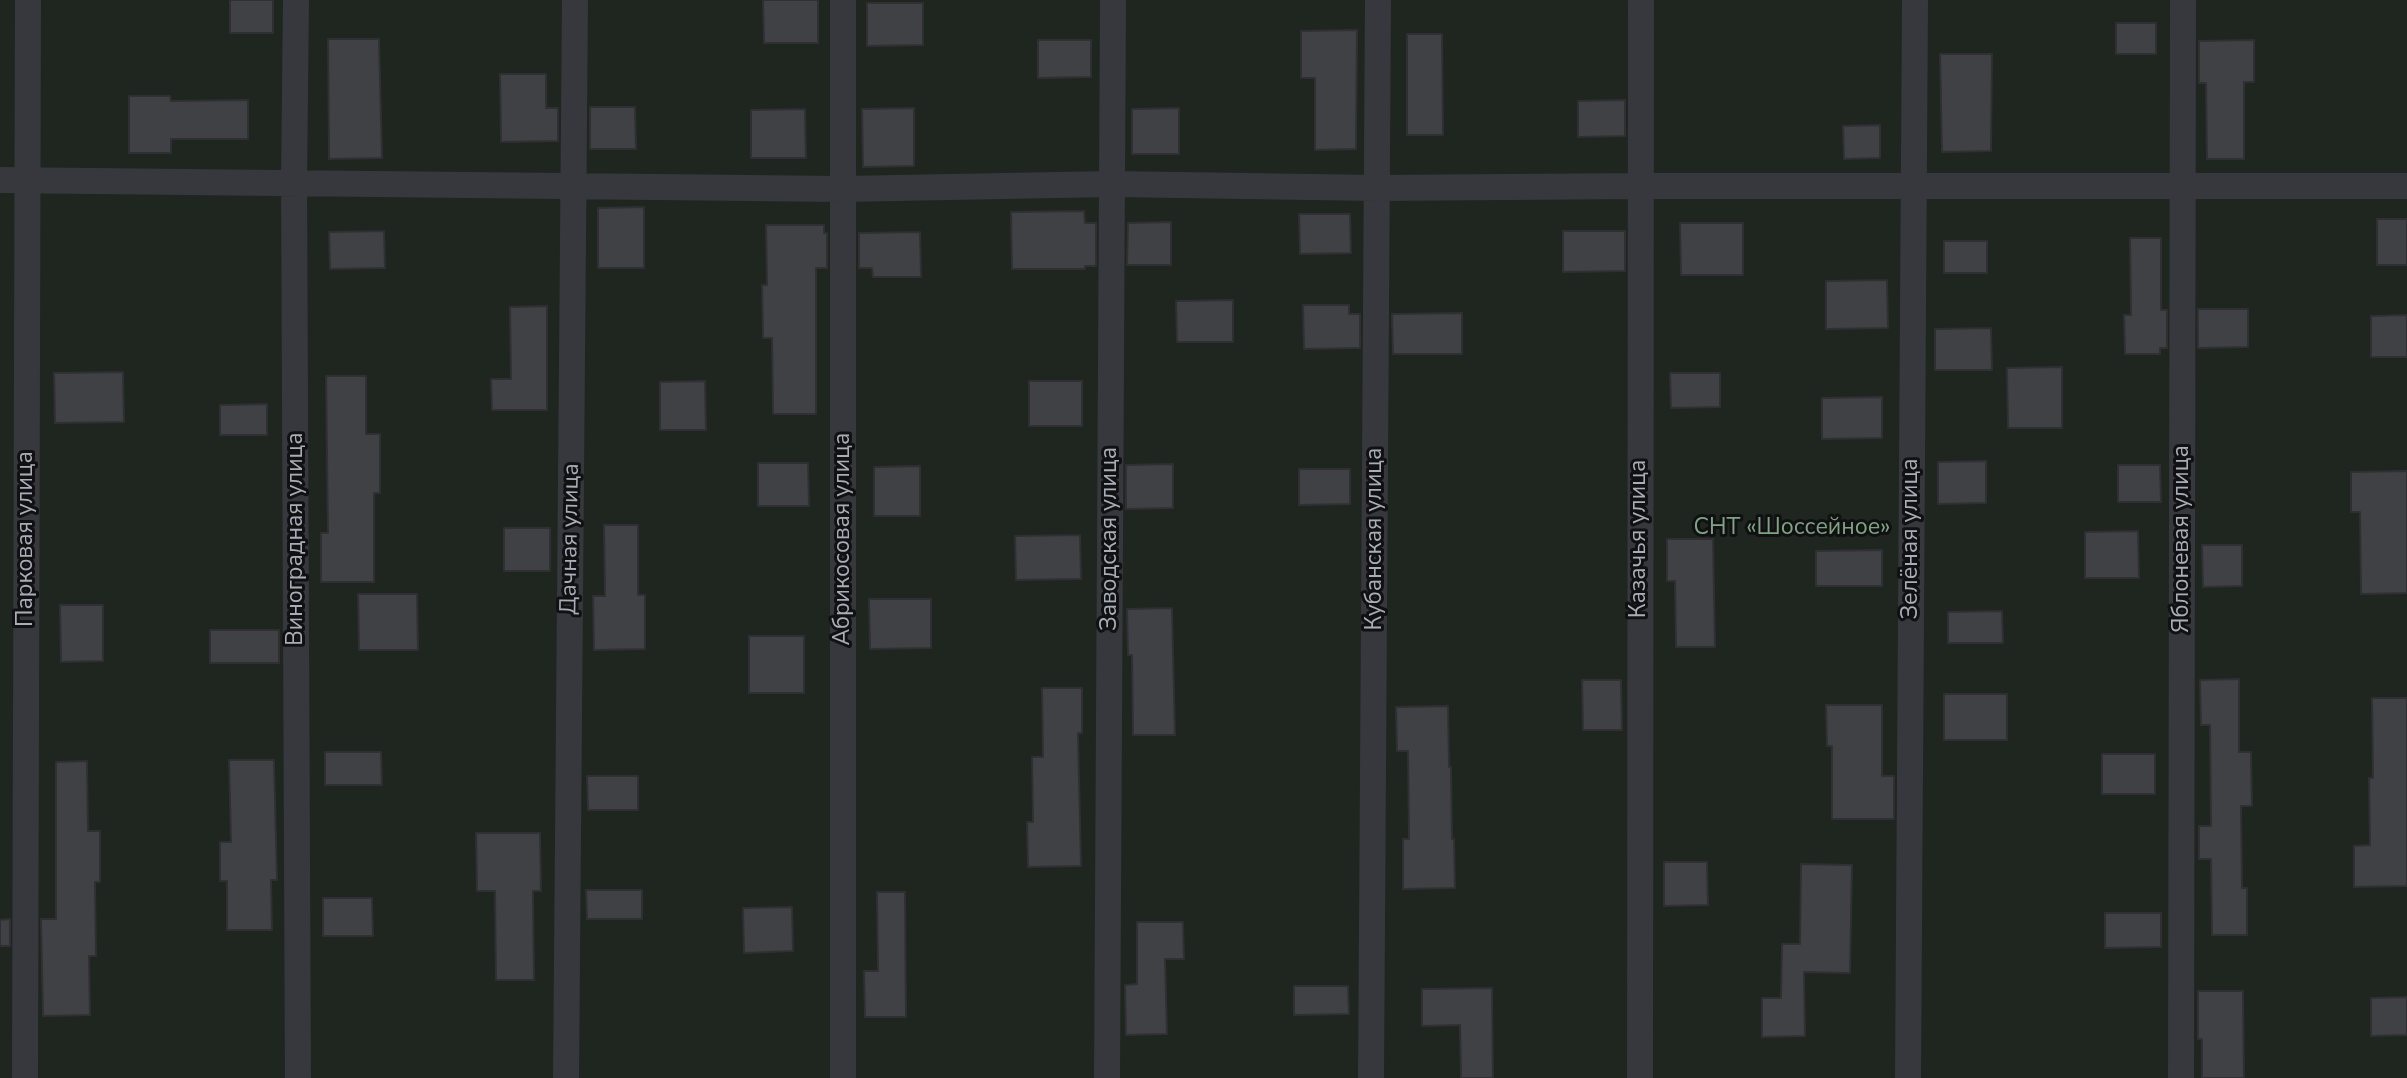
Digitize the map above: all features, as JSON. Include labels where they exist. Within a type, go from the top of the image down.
[{"type":"street","name":"Парковая улица","points":[[25,1078],[13,180],[28,0]]},
{"type":"street","name":"Виноградная улица","points":[[296,0],[298,1078]]},
{"type":"street","name":"Дачная улица","points":[[566,1078],[575,0]]},
{"type":"street","name":"Абрикосовая улица","points":[[843,0],[843,1078]]},
{"type":"street","name":"Заводская улица","points":[[1107,1078],[1113,0]]},
{"type":"street","name":"Кубанская улица","points":[[1371,1078],[1377,0]]},
{"type":"street","name":"Казачья улица","points":[[1640,1078],[1641,0]]},
{"type":"street","name":"Зелёная улица","points":[[1908,1078],[1915,0]]},
{"type":"street","name":"Яблоневая улица","points":[[2181,1078],[2183,0]]},
{"type":"street","points":[[13,180],[842,189],[1112,184],[1377,188],[2407,186]]},
{"type":"green space","name":"СНТ «Шоссейное»","points":[[0,0],[2407,0],[2407,1078],[0,1078]]},
{"type":"building","points":[[230,0],[273,0],[273,33],[230,33]]},
{"type":"building","points":[[763,0],[818,0],[818,43],[764,43]]},
{"type":"building","points":[[867,3],[923,3],[923,45],[867,46]]},
{"type":"building","points":[[2116,23],[2156,23],[2156,54],[2116,54]]},
{"type":"building","points":[[1357,30],[1356,149],[1315,150],[1315,78],[1301,78],[1301,31]]},
{"type":"building","points":[[1407,34],[1442,34],[1443,135],[1407,135]]},
{"type":"building","points":[[328,39],[379,39],[382,158],[329,159]]},
{"type":"building","points":[[1038,40],[1091,40],[1091,77],[1038,78]]},
{"type":"building","points":[[2254,40],[2254,82],[2244,82],[2244,159],[2207,159],[2206,83],[2199,83],[2199,41]]},
{"type":"building","points":[[1940,54],[1992,54],[1991,151],[1942,152]]},
{"type":"building","points":[[500,74],[546,74],[546,108],[558,108],[558,141],[501,142]]},
{"type":"building","points":[[129,96],[170,96],[171,101],[248,100],[248,139],[171,139],[171,153],[129,153]]},
{"type":"building","points":[[1625,100],[1625,136],[1578,137],[1578,101]]},
{"type":"building","points":[[590,107],[635,107],[636,149],[590,149]]},
{"type":"building","points":[[914,108],[914,166],[863,167],[862,109]]},
{"type":"building","points":[[1179,108],[1179,154],[1132,154],[1132,109]]},
{"type":"building","points":[[805,109],[806,158],[751,158],[751,110]]},
{"type":"building","points":[[1880,125],[1880,158],[1844,159],[1843,126]]},
{"type":"building","points":[[644,207],[644,268],[598,268],[598,208]]},
{"type":"building","points":[[1084,211],[1085,223],[1096,223],[1096,266],[1085,266],[1085,269],[1012,269],[1011,212]]},
{"type":"building","points":[[1299,214],[1350,214],[1351,253],[1300,254]]},
{"type":"building","points":[[2377,219],[2407,219],[2407,265],[2377,265]]},
{"type":"building","points":[[1171,222],[1171,265],[1127,265],[1128,223]]},
{"type":"building","points":[[1680,223],[1743,223],[1743,275],[1681,275]]},
{"type":"building","points":[[766,225],[824,225],[824,233],[827,233],[827,268],[816,268],[816,414],[773,414],[772,338],[763,338],[762,285],[767,285]]},
{"type":"building","points":[[384,231],[385,268],[330,269],[329,232]]},
{"type":"building","points":[[1563,231],[1625,231],[1625,271],[1563,272]]},
{"type":"building","points":[[920,232],[921,277],[873,277],[872,268],[859,268],[859,233]]},
{"type":"building","points":[[2130,238],[2161,238],[2161,310],[2167,310],[2167,348],[2160,348],[2160,354],[2125,354],[2124,315],[2131,315]]},
{"type":"building","points":[[1944,241],[1987,241],[1987,273],[1944,273]]},
{"type":"building","points":[[1887,280],[1888,328],[1826,329],[1826,281]]},
{"type":"building","points":[[1233,300],[1233,342],[1177,342],[1176,301]]},
{"type":"building","points":[[1303,305],[1349,305],[1349,314],[1360,314],[1360,348],[1304,349]]},
{"type":"building","points":[[547,306],[547,410],[492,410],[491,379],[511,379],[510,307]]},
{"type":"building","points":[[2198,309],[2248,309],[2248,347],[2198,348]]},
{"type":"building","points":[[1462,313],[1462,354],[1393,354],[1392,314]]},
{"type":"building","points":[[2407,315],[2407,357],[2371,357],[2371,316]]},
{"type":"building","points":[[1991,328],[1992,370],[1935,370],[1935,329]]},
{"type":"building","points":[[2062,367],[2062,428],[2008,428],[2007,368]]},
{"type":"building","points":[[123,372],[124,422],[55,423],[54,373]]},
{"type":"building","points":[[1670,373],[1720,373],[1720,407],[1671,408]]},
{"type":"building","points":[[326,376],[366,376],[366,434],[380,434],[380,493],[374,493],[374,582],[321,582],[321,533],[328,533]]},
{"type":"building","points":[[705,381],[706,430],[660,430],[660,382]]},
{"type":"building","points":[[1029,381],[1082,381],[1082,426],[1029,426]]},
{"type":"building","points":[[1882,397],[1882,438],[1822,439],[1822,398]]},
{"type":"building","points":[[267,404],[267,435],[220,435],[220,405]]},
{"type":"building","points":[[1986,461],[1986,503],[1938,504],[1938,462]]},
{"type":"building","points":[[758,463],[808,463],[809,506],[758,506]]},
{"type":"building","points":[[1173,464],[1173,508],[1126,509],[1126,465]]},
{"type":"building","points":[[2118,465],[2160,465],[2161,502],[2118,502]]},
{"type":"building","points":[[920,466],[920,516],[874,516],[874,467]]},
{"type":"building","points":[[1299,469],[1350,469],[1350,504],[1299,505]]},
{"type":"building","points":[[2407,471],[2407,593],[2361,594],[2360,512],[2351,512],[2351,472]]},
{"type":"building","points":[[604,525],[638,525],[638,595],[645,595],[645,649],[594,650],[593,596],[605,596]]},
{"type":"building","points":[[504,528],[550,528],[550,571],[504,571]]},
{"type":"building","points":[[2138,531],[2139,578],[2085,578],[2085,532]]},
{"type":"building","points":[[1080,535],[1081,579],[1016,580],[1015,536]]},
{"type":"building","points":[[1667,539],[1713,539],[1715,647],[1676,647],[1675,581],[1667,581]]},
{"type":"building","points":[[2202,545],[2242,545],[2242,586],[2203,587]]},
{"type":"building","points":[[1882,550],[1882,586],[1816,586],[1816,551]]},
{"type":"building","points":[[358,594],[417,594],[418,650],[359,650]]},
{"type":"building","points":[[869,599],[931,599],[931,648],[870,649]]},
{"type":"building","points":[[60,605],[103,605],[103,661],[61,662]]},
{"type":"building","points":[[1172,608],[1175,735],[1133,735],[1132,655],[1128,655],[1127,609]]},
{"type":"building","points":[[2002,611],[2003,643],[1948,643],[1948,612]]},
{"type":"building","points":[[210,630],[279,630],[279,663],[210,663]]},
{"type":"building","points":[[749,636],[804,636],[804,693],[749,693]]},
{"type":"building","points":[[2239,679],[2239,752],[2251,752],[2252,806],[2241,806],[2242,888],[2247,888],[2247,935],[2212,935],[2211,859],[2199,859],[2199,826],[2211,826],[2210,725],[2201,725],[2200,680]]},
{"type":"building","points":[[1582,680],[1621,680],[1622,730],[1583,730]]},
{"type":"building","points":[[1042,688],[1082,688],[1082,733],[1078,733],[1081,866],[1028,867],[1027,822],[1033,822],[1032,757],[1043,757]]},
{"type":"building","points":[[1944,694],[2007,694],[2007,740],[1944,740]]},
{"type":"building","points":[[2372,698],[2407,698],[2407,886],[2354,887],[2354,846],[2370,845]]},
{"type":"building","points":[[1826,705],[1882,705],[1882,776],[1894,776],[1894,819],[1832,819],[1832,746],[1827,746]]},
{"type":"building","points":[[1448,706],[1455,888],[1403,889],[1403,839],[1409,839],[1408,751],[1397,751],[1396,707]]},
{"type":"building","points":[[325,752],[381,752],[382,785],[325,785]]},
{"type":"building","points":[[2102,754],[2155,754],[2155,794],[2102,794]]},
{"type":"building","points":[[229,760],[274,760],[277,880],[271,880],[272,930],[227,930],[227,881],[220,881],[220,842],[231,842]]},
{"type":"building","points":[[87,761],[88,831],[100,831],[100,882],[95,882],[96,956],[89,956],[90,1015],[43,1016],[41,919],[56,919],[56,762]]},
{"type":"building","points":[[587,776],[638,776],[638,810],[588,810]]},
{"type":"building","points":[[476,833],[540,833],[541,891],[533,891],[534,980],[496,980],[495,891],[477,891]]},
{"type":"building","points":[[1664,862],[1707,862],[1708,905],[1664,906]]},
{"type":"building","points":[[1801,864],[1852,865],[1850,973],[1804,972],[1805,1036],[1762,1037],[1762,998],[1781,998],[1782,944],[1800,944]]},
{"type":"building","points":[[586,890],[642,890],[642,919],[587,919]]},
{"type":"building","points":[[877,892],[905,892],[906,1017],[865,1017],[864,971],[878,971]]},
{"type":"building","points":[[323,898],[372,898],[373,936],[323,936]]},
{"type":"building","points":[[792,907],[793,951],[744,953],[743,908]]},
{"type":"building","points":[[2105,913],[2161,913],[2161,947],[2105,948]]},
{"type":"building","points":[[10,919],[10,946],[0,946],[0,920]]},
{"type":"building","points":[[1137,922],[1183,922],[1184,959],[1165,959],[1167,1034],[1126,1035],[1125,985],[1137,984]]},
{"type":"building","points":[[1294,986],[1348,986],[1349,1014],[1294,1015]]},
{"type":"building","points":[[1492,988],[1493,1078],[1461,1078],[1460,1025],[1422,1026],[1422,989]]},
{"type":"building","points":[[2198,991],[2243,991],[2244,1078],[2202,1078],[2202,1039],[2198,1039]]},
{"type":"building","points":[[2407,997],[2407,1035],[2371,1036],[2371,998]]}]
